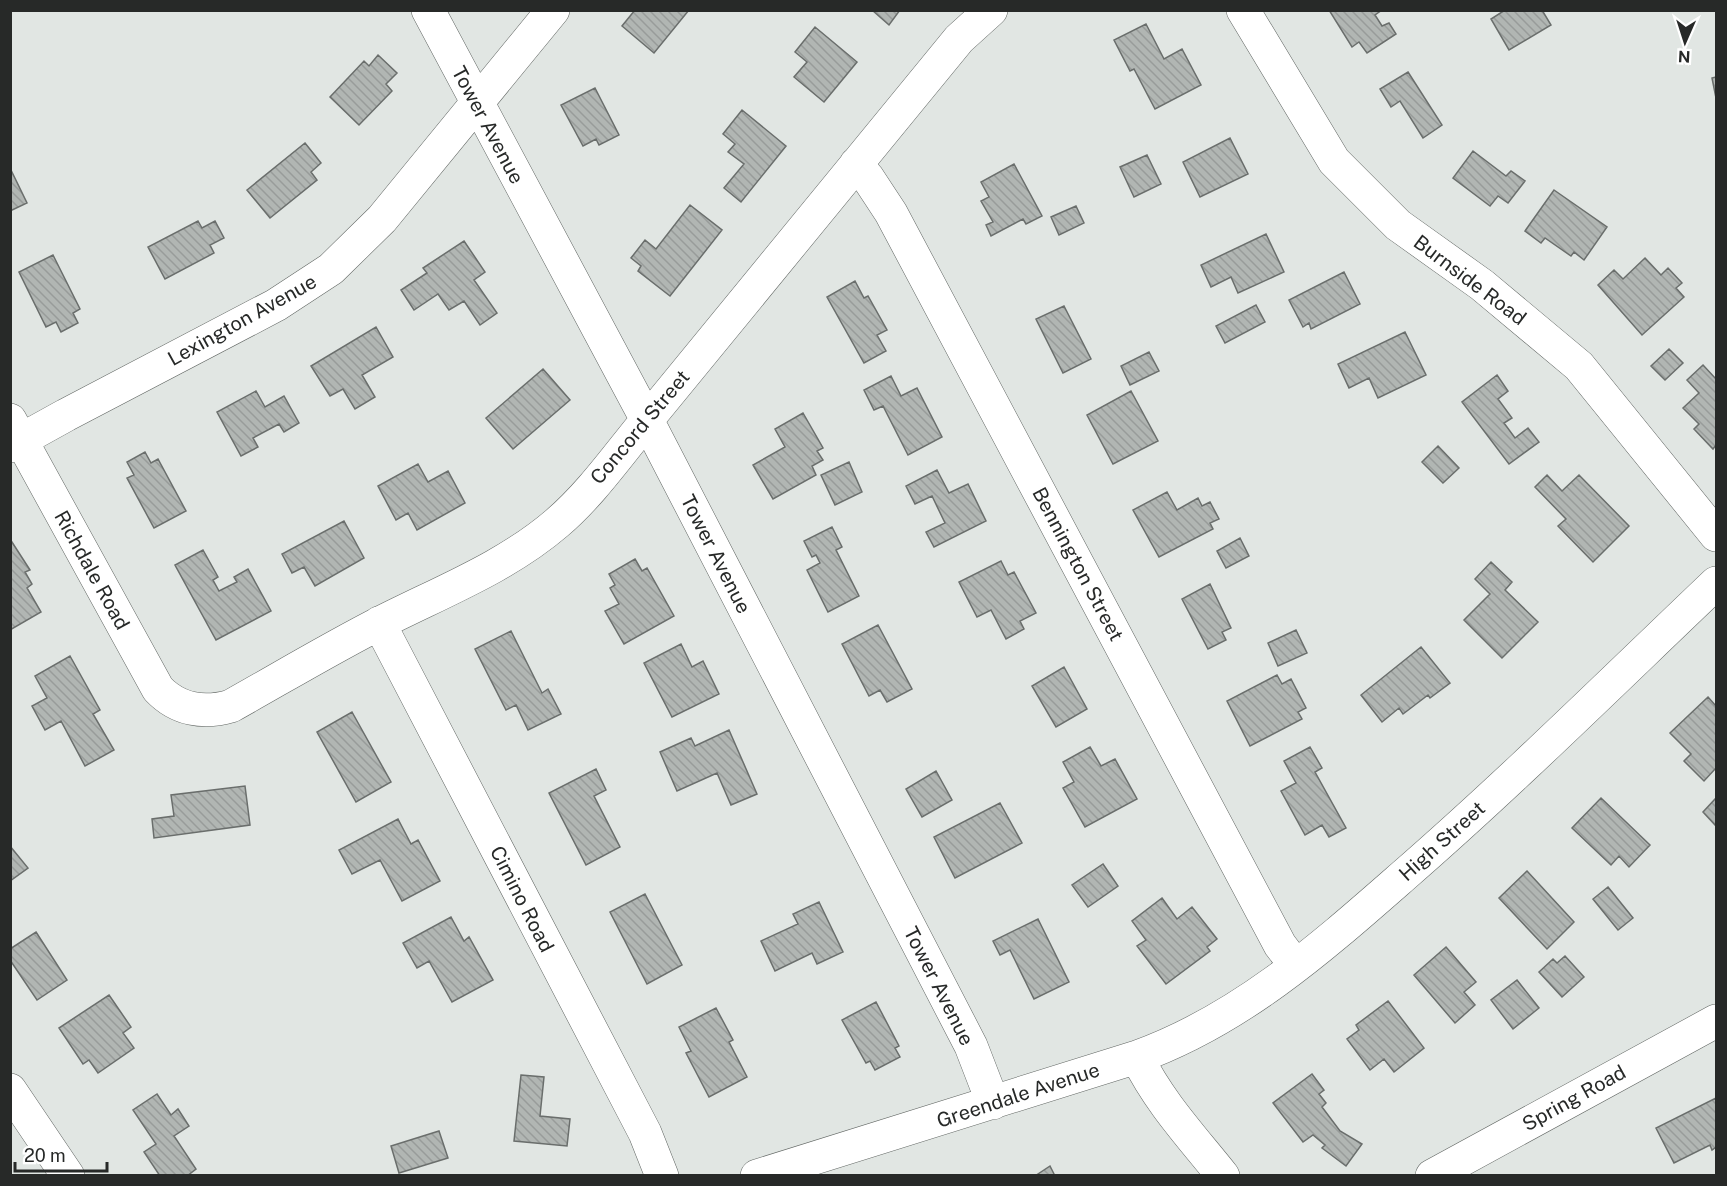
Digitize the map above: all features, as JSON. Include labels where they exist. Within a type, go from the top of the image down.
[{"type":"street","name":"Tower Avenue","points":[[428,10],[646,420],[971,1046],[993,1103]]},
{"type":"street","name":"Lexington Avenue","points":[[14,436],[66,415],[276,305],[312,283],[347,255],[382,219],[553,10]]},
{"type":"street","name":"Concord Street","points":[[186,708],[209,710],[231,705],[379,623],[491,567],[558,522],[577,503],[646,420],[959,39],[992,10]]},
{"type":"street","name":"Burnside Road","points":[[1243,10],[1334,161],[1398,225],[1482,285],[1579,366],[1716,535]]},
{"type":"street","name":"Bennington Street","points":[[856,164],[868,177],[891,213],[1280,945],[1296,966]]},
{"type":"street","name":"Richdale Road","points":[[14,436],[151,677],[166,697],[186,708]]},
{"type":"street","name":"High Street","points":[[1137,1057],[1188,1036],[1240,1006],[1296,966],[1345,926],[1449,836],[1716,583]]},
{"type":"street","name":"Cimino Road","points":[[379,623],[645,1133],[663,1176]]},
{"type":"street","name":"Spring Road","points":[[1432,1176],[1716,1021]]},
{"type":"street","name":"Greendale Avenue","points":[[757,1176],[1137,1057]]},
{"type":"street","points":[[1137,1057],[1151,1084],[1168,1108],[1223,1176]]},
{"type":"street","points":[[10,1090],[68,1176]]},
{"type":"building","points":[[635,10],[689,10],[654,53],[622,26]]},
{"type":"building","points":[[872,10],[900,10],[889,25]]},
{"type":"building","points":[[1329,10],[1382,10],[1375,15],[1382,26],[1389,23],[1396,34],[1367,53],[1359,42],[1352,47]]},
{"type":"building","points":[[1505,10],[1542,10],[1551,25],[1509,50],[1491,19]]},
{"type":"building","points":[[1146,24],[1164,59],[1182,49],[1201,85],[1155,109],[1134,69],[1130,71],[1114,40]]},
{"type":"building","points":[[815,27],[857,62],[824,102],[794,77],[807,62],[795,52]]},
{"type":"building","points":[[378,55],[397,73],[386,84],[392,91],[359,125],[330,97],[364,61],[369,66]]},
{"type":"building","points":[[1408,72],[1442,125],[1423,138],[1400,101],[1391,107],[1380,89]]},
{"type":"building","points":[[1716,77],[1716,98],[1712,78]]},
{"type":"building","points":[[595,88],[619,135],[599,145],[596,139],[583,146],[561,105]]},
{"type":"building","points":[[742,110],[786,146],[741,202],[724,188],[744,164],[728,152],[735,144],[723,134]]},
{"type":"building","points":[[1230,138],[1248,174],[1200,197],[1183,162]]},
{"type":"building","points":[[305,143],[321,163],[311,172],[317,180],[270,218],[247,190]]},
{"type":"building","points":[[1473,151],[1506,176],[1511,171],[1525,181],[1508,203],[1498,196],[1490,206],[1453,178]]},
{"type":"building","points":[[1147,155],[1161,184],[1134,197],[1120,167]]},
{"type":"building","points":[[1014,164],[1042,216],[1026,224],[1023,219],[991,236],[986,225],[993,222],[981,201],[989,197],[981,182]]},
{"type":"building","points":[[10,168],[27,203],[10,211]]},
{"type":"building","points":[[1554,190],[1607,227],[1584,260],[1574,252],[1571,256],[1545,238],[1541,243],[1525,231]]},
{"type":"building","points":[[690,205],[722,230],[670,296],[638,271],[641,266],[631,258],[645,240],[656,249]]},
{"type":"building","points":[[1076,206],[1084,223],[1059,235],[1051,217]]},
{"type":"building","points":[[198,221],[202,228],[215,221],[224,238],[210,245],[214,253],[165,279],[148,247]]},
{"type":"building","points":[[1266,234],[1284,272],[1238,293],[1231,277],[1211,287],[1201,265]]},
{"type":"building","points":[[464,241],[485,272],[474,280],[497,313],[480,325],[464,301],[449,310],[438,294],[414,310],[401,290],[427,273],[423,268]]},
{"type":"building","points":[[53,255],[80,309],[73,313],[78,323],[61,332],[56,322],[46,327],[19,272]]},
{"type":"building","points":[[1645,258],[1661,275],[1668,268],[1682,283],[1676,288],[1684,297],[1642,335],[1598,285],[1614,270],[1623,279]]},
{"type":"building","points":[[1344,272],[1360,304],[1311,329],[1309,323],[1303,327],[1289,300]]},
{"type":"building","points":[[855,281],[864,298],[868,296],[887,330],[877,335],[886,351],[864,363],[827,297]]},
{"type":"building","points":[[1256,305],[1265,322],[1225,343],[1216,326]]},
{"type":"building","points":[[1064,306],[1091,359],[1063,373],[1036,319]]},
{"type":"building","points":[[376,327],[393,357],[362,375],[375,397],[355,409],[343,389],[330,396],[311,366]]},
{"type":"building","points":[[1405,332],[1426,375],[1378,398],[1369,378],[1349,388],[1338,364]]},
{"type":"building","points":[[1669,349],[1683,363],[1665,380],[1651,366]]},
{"type":"building","points":[[1149,352],[1159,371],[1130,385],[1121,366]]},
{"type":"building","points":[[1703,365],[1716,379],[1716,445],[1713,449],[1694,429],[1699,424],[1683,408],[1699,393],[1687,380]]},
{"type":"building","points":[[543,369],[570,400],[513,449],[486,418]]},
{"type":"building","points":[[1497,375],[1508,391],[1498,399],[1512,418],[1504,423],[1515,438],[1528,428],[1539,442],[1509,464],[1462,402]]},
{"type":"building","points":[[891,376],[901,396],[917,388],[942,437],[908,455],[883,406],[874,410],[864,390]]},
{"type":"building","points":[[256,391],[265,407],[284,396],[299,423],[284,432],[279,424],[253,438],[258,447],[241,456],[217,412]]},
{"type":"building","points":[[1131,391],[1158,441],[1113,464],[1087,415]]},
{"type":"building","points":[[803,413],[823,448],[817,451],[823,460],[812,466],[816,475],[773,499],[753,465],[785,447],[775,429]]},
{"type":"building","points":[[1438,446],[1459,468],[1443,483],[1422,462]]},
{"type":"building","points":[[145,452],[151,463],[158,459],[186,511],[154,528],[127,478],[134,475],[127,462]]},
{"type":"building","points":[[849,462],[862,492],[835,505],[821,475]]},
{"type":"building","points":[[418,464],[428,482],[448,471],[465,503],[417,530],[408,513],[396,520],[378,486]]},
{"type":"building","points":[[937,470],[949,493],[968,484],[986,521],[934,547],[926,532],[945,523],[932,496],[915,504],[906,486]]},
{"type":"building","points":[[1547,475],[1562,491],[1579,475],[1629,526],[1593,562],[1558,526],[1566,519],[1535,487]]},
{"type":"building","points":[[1167,492],[1177,510],[1198,498],[1202,506],[1210,502],[1219,519],[1210,523],[1213,529],[1159,557],[1133,510]]},
{"type":"building","points":[[344,521],[364,558],[315,586],[304,567],[292,573],[282,554]]},
{"type":"building","points":[[832,527],[842,547],[836,550],[859,596],[828,612],[807,570],[820,563],[816,555],[812,557],[804,541]]},
{"type":"building","points":[[1240,538],[1249,556],[1226,568],[1217,551]]},
{"type":"building","points":[[10,539],[30,570],[25,572],[32,584],[27,588],[41,612],[10,630]]},
{"type":"building","points":[[203,550],[218,577],[213,580],[219,591],[237,582],[234,577],[248,569],[271,611],[216,640],[175,565]]},
{"type":"building","points":[[635,559],[642,571],[647,568],[674,616],[624,644],[605,611],[619,604],[610,588],[615,585],[609,574]]},
{"type":"building","points":[[1001,561],[1008,575],[1014,572],[1036,613],[1020,621],[1024,629],[1006,639],[991,610],[977,617],[959,582]]},
{"type":"building","points":[[1491,562],[1512,582],[1505,590],[1538,622],[1502,658],[1464,620],[1490,594],[1475,579]]},
{"type":"building","points":[[1210,584],[1231,628],[1222,632],[1226,640],[1208,649],[1182,599]]},
{"type":"building","points":[[878,625],[912,689],[887,702],[880,690],[869,696],[842,644]]},
{"type":"building","points":[[1296,630],[1307,653],[1278,666],[1268,643]]},
{"type":"building","points":[[511,631],[542,693],[548,689],[561,714],[528,730],[516,705],[506,710],[475,649]]},
{"type":"building","points":[[681,644],[692,667],[703,661],[719,694],[672,717],[644,663]]},
{"type":"building","points":[[1421,647],[1450,683],[1430,698],[1428,695],[1403,714],[1399,708],[1382,722],[1361,695]]},
{"type":"building","points":[[70,656],[100,710],[93,714],[114,750],[85,766],[61,721],[45,730],[32,706],[47,698],[35,676]]},
{"type":"building","points":[[1064,667],[1087,709],[1056,727],[1032,686]]},
{"type":"building","points":[[1277,675],[1282,684],[1291,679],[1306,708],[1298,712],[1302,719],[1250,746],[1227,701]]},
{"type":"building","points":[[1708,697],[1716,706],[1716,768],[1704,781],[1684,761],[1691,754],[1670,733]]},
{"type":"building","points":[[352,712],[391,782],[356,802],[317,732]]},
{"type":"building","points":[[729,730],[757,794],[731,805],[717,773],[677,791],[660,752],[691,738],[695,746]]},
{"type":"building","points":[[1090,747],[1101,766],[1115,759],[1137,799],[1085,827],[1063,788],[1074,782],[1063,762]]},
{"type":"building","points":[[1310,747],[1322,768],[1315,772],[1346,828],[1329,837],[1322,825],[1305,835],[1281,791],[1296,783],[1284,761]]},
{"type":"building","points":[[596,769],[606,790],[594,796],[620,847],[586,865],[549,793]]},
{"type":"building","points":[[936,771],[952,800],[922,817],[906,789]]},
{"type":"building","points":[[245,786],[250,825],[154,838],[152,819],[174,816],[171,795]]},
{"type":"building","points":[[1601,798],[1650,845],[1629,867],[1619,856],[1611,865],[1572,828]]},
{"type":"building","points":[[1716,798],[1716,826],[1703,812]]},
{"type":"building","points":[[1000,803],[1022,843],[955,878],[934,837]]},
{"type":"building","points":[[398,819],[411,844],[418,840],[440,881],[402,901],[380,860],[352,874],[339,850]]},
{"type":"building","points":[[10,846],[28,868],[10,881]]},
{"type":"building","points":[[1103,864],[1118,886],[1088,907],[1072,885]]},
{"type":"building","points":[[1527,871],[1574,922],[1547,949],[1499,898]]},
{"type":"building","points":[[1608,887],[1633,918],[1618,930],[1593,899]]},
{"type":"building","points":[[645,894],[682,965],[647,984],[610,912]]},
{"type":"building","points":[[1162,898],[1177,919],[1192,907],[1217,939],[1207,947],[1210,951],[1166,984],[1137,946],[1146,940],[1132,921]]},
{"type":"building","points":[[819,902],[843,952],[817,964],[812,953],[775,971],[761,941],[798,924],[793,914]]},
{"type":"building","points":[[451,917],[464,941],[469,937],[493,980],[452,1002],[429,961],[417,968],[403,943]]},
{"type":"building","points":[[1038,919],[1069,982],[1034,999],[1010,950],[1000,955],[993,941]]},
{"type":"building","points":[[36,932],[67,980],[37,1000],[10,960],[10,949]]},
{"type":"building","points":[[1446,947],[1476,982],[1464,992],[1475,1005],[1455,1023],[1414,975]]},
{"type":"building","points":[[1565,956],[1584,977],[1562,997],[1539,972],[1553,959],[1557,963]]},
{"type":"building","points":[[1517,980],[1539,1008],[1513,1029],[1491,1000]]},
{"type":"building","points":[[109,995],[131,1027],[123,1033],[134,1048],[98,1073],[89,1060],[83,1064],[59,1028]]},
{"type":"building","points":[[1388,1001],[1424,1048],[1394,1072],[1384,1059],[1370,1070],[1347,1039],[1359,1030],[1356,1025]]},
{"type":"building","points":[[876,1002],[899,1046],[895,1048],[900,1057],[875,1070],[870,1061],[866,1063],[842,1020]]},
{"type":"building","points":[[716,1008],[733,1040],[729,1042],[747,1077],[709,1097],[686,1053],[691,1051],[679,1027]]},
{"type":"building","points":[[1312,1074],[1324,1090],[1319,1094],[1326,1103],[1322,1107],[1340,1131],[1362,1144],[1346,1166],[1322,1148],[1325,1145],[1313,1135],[1303,1142],[1273,1103]]},
{"type":"building","points":[[521,1075],[544,1077],[540,1116],[570,1119],[567,1146],[514,1141]]},
{"type":"building","points":[[157,1094],[171,1115],[178,1109],[189,1126],[174,1136],[196,1169],[187,1176],[160,1176],[144,1152],[156,1144],[133,1110]]},
{"type":"building","points":[[1716,1098],[1716,1147],[1712,1150],[1710,1145],[1674,1163],[1656,1128]]},
{"type":"building","points":[[439,1131],[448,1158],[399,1173],[391,1146]]},
{"type":"building","points":[[1050,1166],[1055,1176],[1035,1176]]}]
